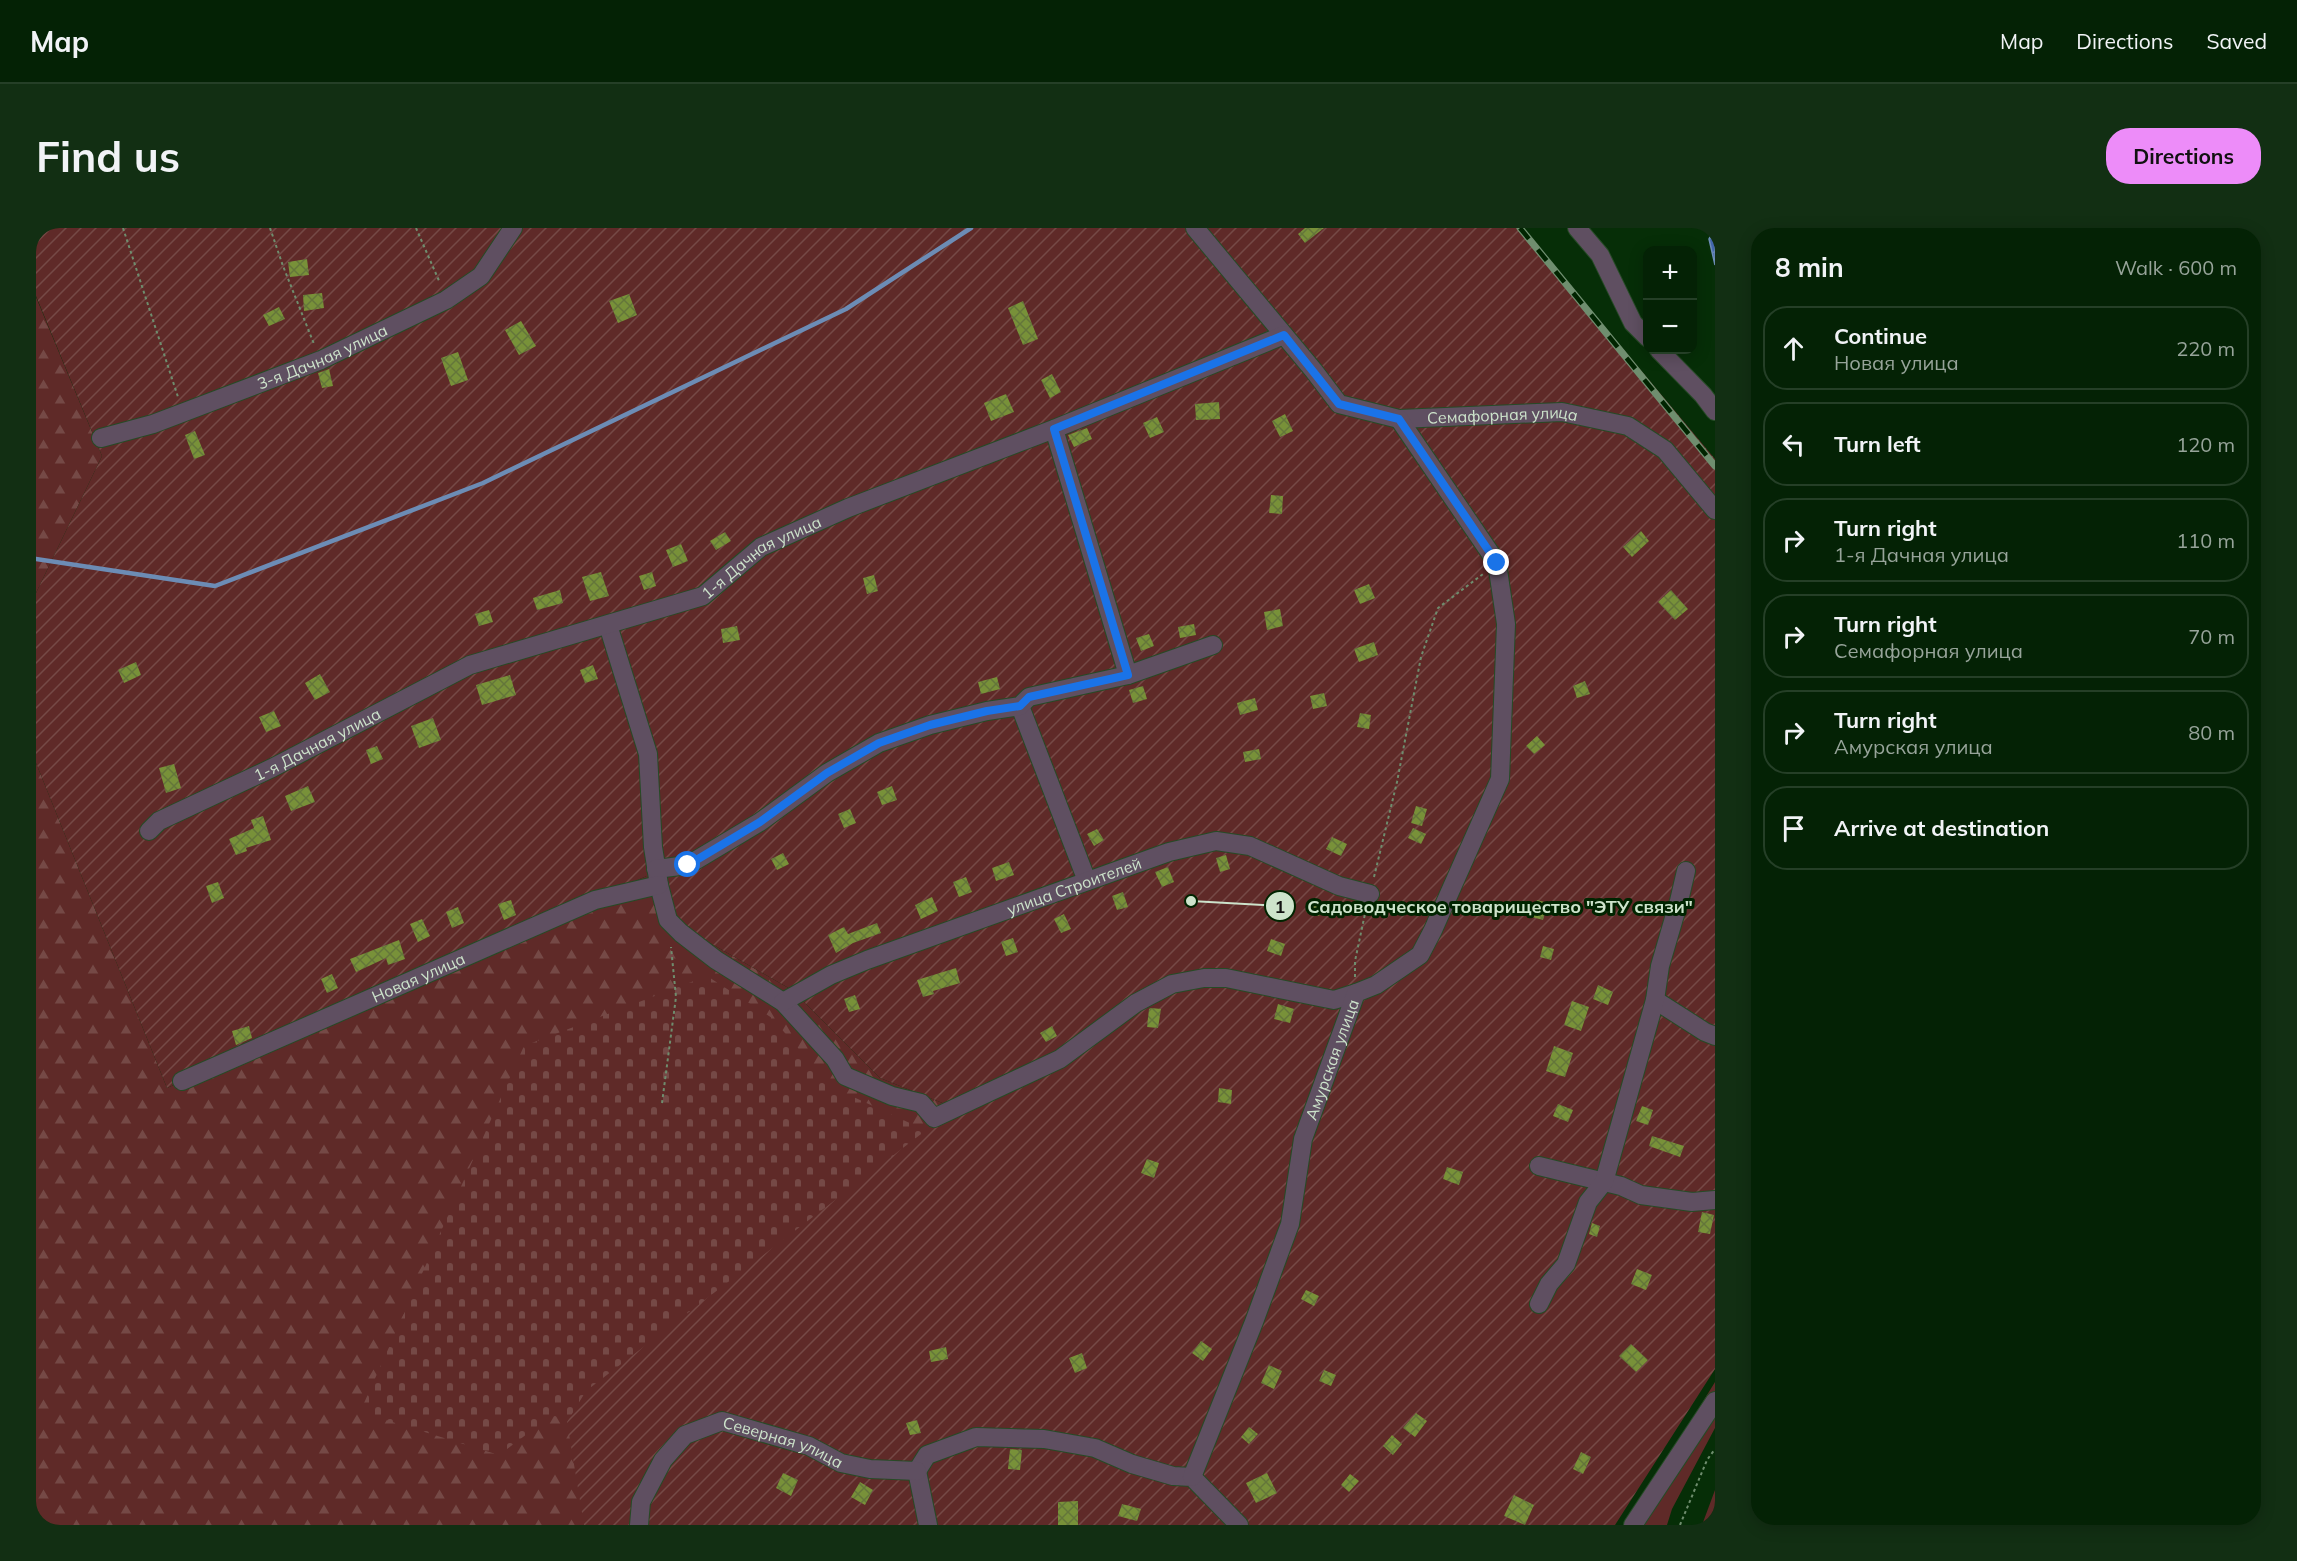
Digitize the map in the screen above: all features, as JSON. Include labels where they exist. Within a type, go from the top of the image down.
[{"type":"street","name":"3-я Дачная улица","points":[[101,438],[153,424],[321,360],[446,300],[481,276],[513,228]]},
{"type":"street","name":"Семафорная улица","points":[[1195,228],[1339,404],[1399,419],[1562,412],[1628,426],[1665,450],[1715,510]]},
{"type":"street","points":[[1577,228],[1600,255],[1633,323],[1643,334]]},
{"type":"street","name":"1-я Дачная улица","points":[[149,831],[159,821],[272,768],[470,665],[703,596],[761,547],[848,508],[1054,429],[1284,335]]},
{"type":"street","points":[[1663,354],[1703,395],[1715,411]]},
{"type":"street","name":"Амурская улица","points":[[1192,1477],[1254,1322],[1290,1224],[1303,1139],[1356,993],[1376,985],[1420,955],[1500,778],[1506,624],[1497,563],[1399,419]]},
{"type":"street","points":[[1054,429],[1128,675]]},
{"type":"street","points":[[608,625],[648,754],[657,877],[668,920],[681,933],[717,960],[783,1002],[835,1059],[845,1076],[892,1096],[921,1103],[934,1118],[1060,1059],[1136,1003],[1172,984],[1204,978],[1226,978],[1334,1000],[1356,993]]},
{"type":"street","name":"Новая улица","points":[[182,1081],[595,900],[688,865],[760,822],[827,773],[879,743],[930,725],[987,711],[1020,706],[1029,697],[1128,675],[1213,645]]},
{"type":"street","points":[[1020,706],[1087,881]]},
{"type":"street","name":"улица Строителей","points":[[783,1002],[831,975],[867,960],[1169,852],[1216,841],[1250,846],[1339,886],[1370,894]]},
{"type":"street","points":[[1539,1304],[1549,1284],[1566,1264],[1588,1202],[1604,1182],[1655,1000],[1660,966],[1686,871]]},
{"type":"street","points":[[1655,1000],[1715,1036]]},
{"type":"street","points":[[1539,1166],[1621,1186],[1641,1195],[1692,1202],[1715,1200]]},
{"type":"street","points":[[1632,1525],[1715,1401]]},
{"type":"street","name":"Северная улица","points":[[639,1525],[641,1502],[663,1460],[685,1435],[723,1421],[809,1446],[841,1463],[870,1469],[917,1471]]},
{"type":"street","points":[[928,1525],[917,1471],[927,1455],[976,1437],[1032,1438],[1095,1448],[1152,1470],[1173,1476],[1192,1477],[1239,1525]]},
{"type":"path","points":[[123,228],[183,411]]},
{"type":"path","points":[[270,228],[321,360]]},
{"type":"path","points":[[416,228],[446,300]]},
{"type":"path","points":[[1356,993],[1355,961],[1398,782],[1421,657],[1438,608],[1497,563]]},
{"type":"path","points":[[662,1103],[676,997],[668,920]]},
{"type":"path","points":[[1680,1525],[1707,1460],[1715,1449]]},
{"type":"green space","points":[[36,228],[1522,228],[1715,459],[1715,1369],[1615,1525],[584,1525],[567,1422],[586,1391],[955,1108],[880,1078],[792,990],[684,928],[649,875],[167,1088],[36,763],[36,593],[102,456],[36,296]]},
{"type":"green space","points":[[36,297],[102,456],[36,593]]},
{"type":"green space","points":[[36,763],[167,1088],[649,875],[684,928],[792,990],[880,1078],[955,1108],[651,1525],[36,1525]]},
{"type":"green space","points":[[707,976],[772,1018],[821,1075],[821,1082],[927,1131],[617,1419],[551,1416],[499,1455],[360,1412],[524,1046]]},
{"type":"green space","points":[[1715,1382],[1715,1428],[1672,1509],[1667,1525],[1627,1525]]},
{"type":"green space","points":[[1715,1490],[1715,1525],[1702,1525]]},
{"type":"water","points":[[1715,228],[1715,265],[1709,239]]},
{"type":"building","points":[[1305,228],[1324,228],[1305,243],[1298,234]]},
{"type":"building","points":[[307,259],[309,275],[290,277],[288,262]]},
{"type":"building","points":[[322,293],[324,308],[304,311],[303,295]]},
{"type":"building","points":[[629,294],[637,315],[618,323],[609,301]]},
{"type":"building","points":[[1023,301],[1038,339],[1023,345],[1008,308]]},
{"type":"building","points":[[279,307],[285,319],[269,326],[263,315]]},
{"type":"building","points":[[521,321],[536,346],[519,355],[505,330]]},
{"type":"building","points":[[458,352],[468,380],[451,386],[441,358]]},
{"type":"building","points":[[329,369],[333,386],[322,388],[318,373]]},
{"type":"building","points":[[1052,374],[1061,392],[1050,398],[1041,380]]},
{"type":"building","points":[[1006,394],[1014,412],[991,421],[984,403]]},
{"type":"building","points":[[1219,402],[1220,419],[1196,420],[1195,404]]},
{"type":"building","points":[[1285,414],[1293,431],[1280,437],[1272,421]]},
{"type":"building","points":[[1157,417],[1164,432],[1150,438],[1143,423]]},
{"type":"building","points":[[1087,428],[1092,439],[1074,447],[1068,435]]},
{"type":"building","points":[[195,431],[205,455],[194,459],[185,435]]},
{"type":"building","points":[[1271,495],[1283,496],[1282,514],[1269,513]]},
{"type":"building","points":[[1641,531],[1649,541],[1632,557],[1623,547]]},
{"type":"building","points":[[725,532],[731,541],[716,550],[710,541]]},
{"type":"building","points":[[681,544],[688,561],[673,567],[666,550]]},
{"type":"building","points":[[601,572],[609,596],[590,601],[582,577]]},
{"type":"building","points":[[652,572],[656,586],[644,590],[639,576]]},
{"type":"building","points":[[874,575],[878,591],[867,594],[863,578]]},
{"type":"building","points":[[1369,584],[1375,598],[1360,604],[1354,590]]},
{"type":"building","points":[[560,590],[563,603],[537,610],[533,598]]},
{"type":"building","points":[[1671,590],[1688,609],[1675,620],[1658,602]]},
{"type":"building","points":[[1280,609],[1283,626],[1267,630],[1264,612]]},
{"type":"building","points":[[489,610],[493,622],[479,626],[475,614]]},
{"type":"building","points":[[1194,624],[1196,635],[1180,638],[1178,627]]},
{"type":"building","points":[[737,626],[740,640],[723,643],[721,629]]},
{"type":"building","points":[[1149,634],[1154,646],[1141,651],[1136,638]]},
{"type":"building","points":[[1374,642],[1378,655],[1359,662],[1354,649]]},
{"type":"building","points":[[136,662],[141,675],[124,683],[118,670]]},
{"type":"building","points":[[593,665],[598,679],[585,683],[580,670]]},
{"type":"building","points":[[320,674],[330,692],[315,700],[305,683]]},
{"type":"building","points":[[510,675],[516,695],[482,705],[476,685]]},
{"type":"building","points":[[997,677],[1000,689],[981,694],[978,682]]},
{"type":"building","points":[[1585,681],[1590,694],[1577,698],[1573,686]]},
{"type":"building","points":[[1143,686],[1147,699],[1133,703],[1129,690]]},
{"type":"building","points":[[1324,693],[1327,706],[1313,709],[1310,696]]},
{"type":"building","points":[[1255,698],[1258,710],[1240,715],[1237,703]]},
{"type":"building","points":[[274,711],[281,726],[266,732],[259,717]]},
{"type":"building","points":[[1360,713],[1371,715],[1369,729],[1357,727]]},
{"type":"building","points":[[433,718],[441,740],[419,748],[411,726]]},
{"type":"building","points":[[1537,736],[1545,745],[1534,754],[1526,746]]},
{"type":"building","points":[[377,746],[383,759],[371,764],[366,750]]},
{"type":"building","points":[[1259,749],[1261,759],[1245,762],[1243,752]]},
{"type":"building","points":[[174,764],[181,788],[166,793],[159,768]]},
{"type":"building","points":[[308,786],[315,802],[291,811],[285,796]]},
{"type":"building","points":[[892,786],[897,800],[882,805],[877,792]]},
{"type":"building","points":[[1416,806],[1427,809],[1422,826],[1411,823]]},
{"type":"building","points":[[850,809],[856,823],[844,828],[838,814]]},
{"type":"building","points":[[263,816],[271,840],[246,848],[247,851],[236,855],[229,839],[254,828],[251,820]]},
{"type":"building","points":[[1413,828],[1426,834],[1421,844],[1408,838]]},
{"type":"building","points":[[1097,829],[1104,840],[1094,846],[1087,834]]},
{"type":"building","points":[[1332,837],[1347,844],[1341,856],[1326,849]]},
{"type":"building","points":[[783,853],[789,864],[777,870],[771,859]]},
{"type":"building","points":[[1226,855],[1230,869],[1220,872],[1216,858]]},
{"type":"building","points":[[1009,862],[1014,875],[996,881],[992,868]]},
{"type":"building","points":[[1168,867],[1174,882],[1162,887],[1155,872]]},
{"type":"building","points":[[966,877],[972,892],[959,897],[953,882]]},
{"type":"building","points":[[218,882],[224,898],[212,903],[206,886]]},
{"type":"building","points":[[1123,892],[1128,907],[1117,910],[1112,896]]},
{"type":"building","points":[[932,897],[938,911],[921,919],[915,905]]},
{"type":"building","points":[[1310,899],[1324,904],[1319,916],[1306,912]]},
{"type":"building","points":[[511,900],[516,915],[504,920],[498,904]]},
{"type":"building","points":[[1537,900],[1548,903],[1543,920],[1532,917]]},
{"type":"building","points":[[458,907],[464,923],[452,928],[446,912]]},
{"type":"building","points":[[1064,914],[1071,929],[1061,933],[1054,919]]},
{"type":"building","points":[[422,919],[430,936],[418,942],[410,924]]},
{"type":"building","points":[[877,923],[881,933],[853,943],[836,953],[828,935],[844,927],[848,934]]},
{"type":"building","points":[[1013,938],[1018,952],[1006,956],[1001,942]]},
{"type":"building","points":[[1271,939],[1285,944],[1281,956],[1267,951]]},
{"type":"building","points":[[399,940],[405,959],[388,965],[386,958],[356,972],[350,959]]},
{"type":"building","points":[[1543,946],[1554,949],[1551,960],[1540,957]]},
{"type":"building","points":[[956,968],[960,983],[933,991],[934,994],[923,997],[917,980]]},
{"type":"building","points":[[332,974],[338,988],[327,993],[321,979]]},
{"type":"building","points":[[1598,985],[1613,992],[1608,1005],[1593,999]]},
{"type":"building","points":[[855,995],[860,1009],[849,1012],[844,999]]},
{"type":"building","points":[[1572,1001],[1589,1007],[1581,1031],[1564,1025]]},
{"type":"building","points":[[1278,1004],[1294,1009],[1290,1023],[1274,1019]]},
{"type":"building","points":[[1151,1008],[1161,1009],[1158,1028],[1147,1027]]},
{"type":"building","points":[[249,1026],[252,1038],[236,1045],[232,1031]]},
{"type":"building","points":[[1052,1026],[1057,1036],[1046,1042],[1040,1033]]},
{"type":"building","points":[[1554,1046],[1573,1053],[1565,1077],[1546,1071]]},
{"type":"building","points":[[1219,1088],[1232,1090],[1231,1104],[1218,1102]]},
{"type":"building","points":[[1558,1104],[1573,1110],[1568,1122],[1553,1116]]},
{"type":"building","points":[[1642,1106],[1653,1110],[1648,1125],[1636,1121]]},
{"type":"building","points":[[1652,1136],[1684,1146],[1680,1157],[1649,1146]]},
{"type":"building","points":[[1147,1159],[1159,1163],[1154,1178],[1141,1173]]},
{"type":"building","points":[[1447,1167],[1463,1172],[1459,1185],[1443,1179]]},
{"type":"building","points":[[1702,1212],[1714,1215],[1710,1234],[1698,1232]]},
{"type":"building","points":[[1592,1223],[1600,1226],[1597,1237],[1589,1234]]},
{"type":"building","points":[[1637,1269],[1652,1275],[1646,1290],[1631,1284]]},
{"type":"building","points":[[1306,1290],[1319,1296],[1314,1306],[1301,1299]]},
{"type":"building","points":[[1201,1341],[1212,1349],[1203,1361],[1192,1353]]},
{"type":"building","points":[[1631,1344],[1648,1360],[1636,1372],[1619,1356]]},
{"type":"building","points":[[946,1347],[948,1359],[931,1362],[929,1351]]},
{"type":"building","points":[[1082,1353],[1087,1368],[1075,1373],[1069,1358]]},
{"type":"building","points":[[1269,1365],[1282,1371],[1274,1389],[1261,1383]]},
{"type":"building","points":[[1324,1370],[1336,1375],[1331,1386],[1319,1381]]},
{"type":"building","points":[[1416,1413],[1427,1421],[1415,1437],[1403,1428]]},
{"type":"building","points":[[917,1420],[921,1433],[910,1435],[906,1423]]},
{"type":"building","points":[[1249,1427],[1258,1434],[1249,1444],[1241,1437]]},
{"type":"building","points":[[1392,1435],[1402,1444],[1393,1455],[1383,1446]]},
{"type":"building","points":[[1010,1449],[1022,1450],[1020,1470],[1008,1469]]},
{"type":"building","points":[[1581,1452],[1591,1457],[1583,1474],[1573,1469]]},
{"type":"building","points":[[783,1473],[798,1480],[791,1496],[776,1488]]},
{"type":"building","points":[[1267,1473],[1277,1493],[1256,1503],[1246,1483]]},
{"type":"building","points":[[1350,1474],[1359,1481],[1349,1492],[1341,1485]]},
{"type":"building","points":[[860,1482],[873,1490],[865,1505],[851,1497]]},
{"type":"building","points":[[1514,1495],[1534,1505],[1525,1525],[1504,1516]]},
{"type":"building","points":[[1078,1501],[1078,1525],[1058,1525],[1058,1502]]},
{"type":"building","points":[[1122,1504],[1141,1509],[1137,1521],[1118,1516]]},
{"type":"waterway","points":[[36,559],[215,586],[483,483],[846,309],[971,228]]},
{"type":"railway","points":[[1520,228],[1715,466]]},
{"type":"place","name":"Садоводческое товарищество \"ЭТУ связи\"","points":[[1191,901]]},
{"type":"route","points":[[688,865],[760,822],[827,773],[879,743],[930,725],[987,711],[1020,706],[1029,697],[1128,675],[1054,429],[1284,335],[1339,404],[1399,419],[1497,563]]}]
